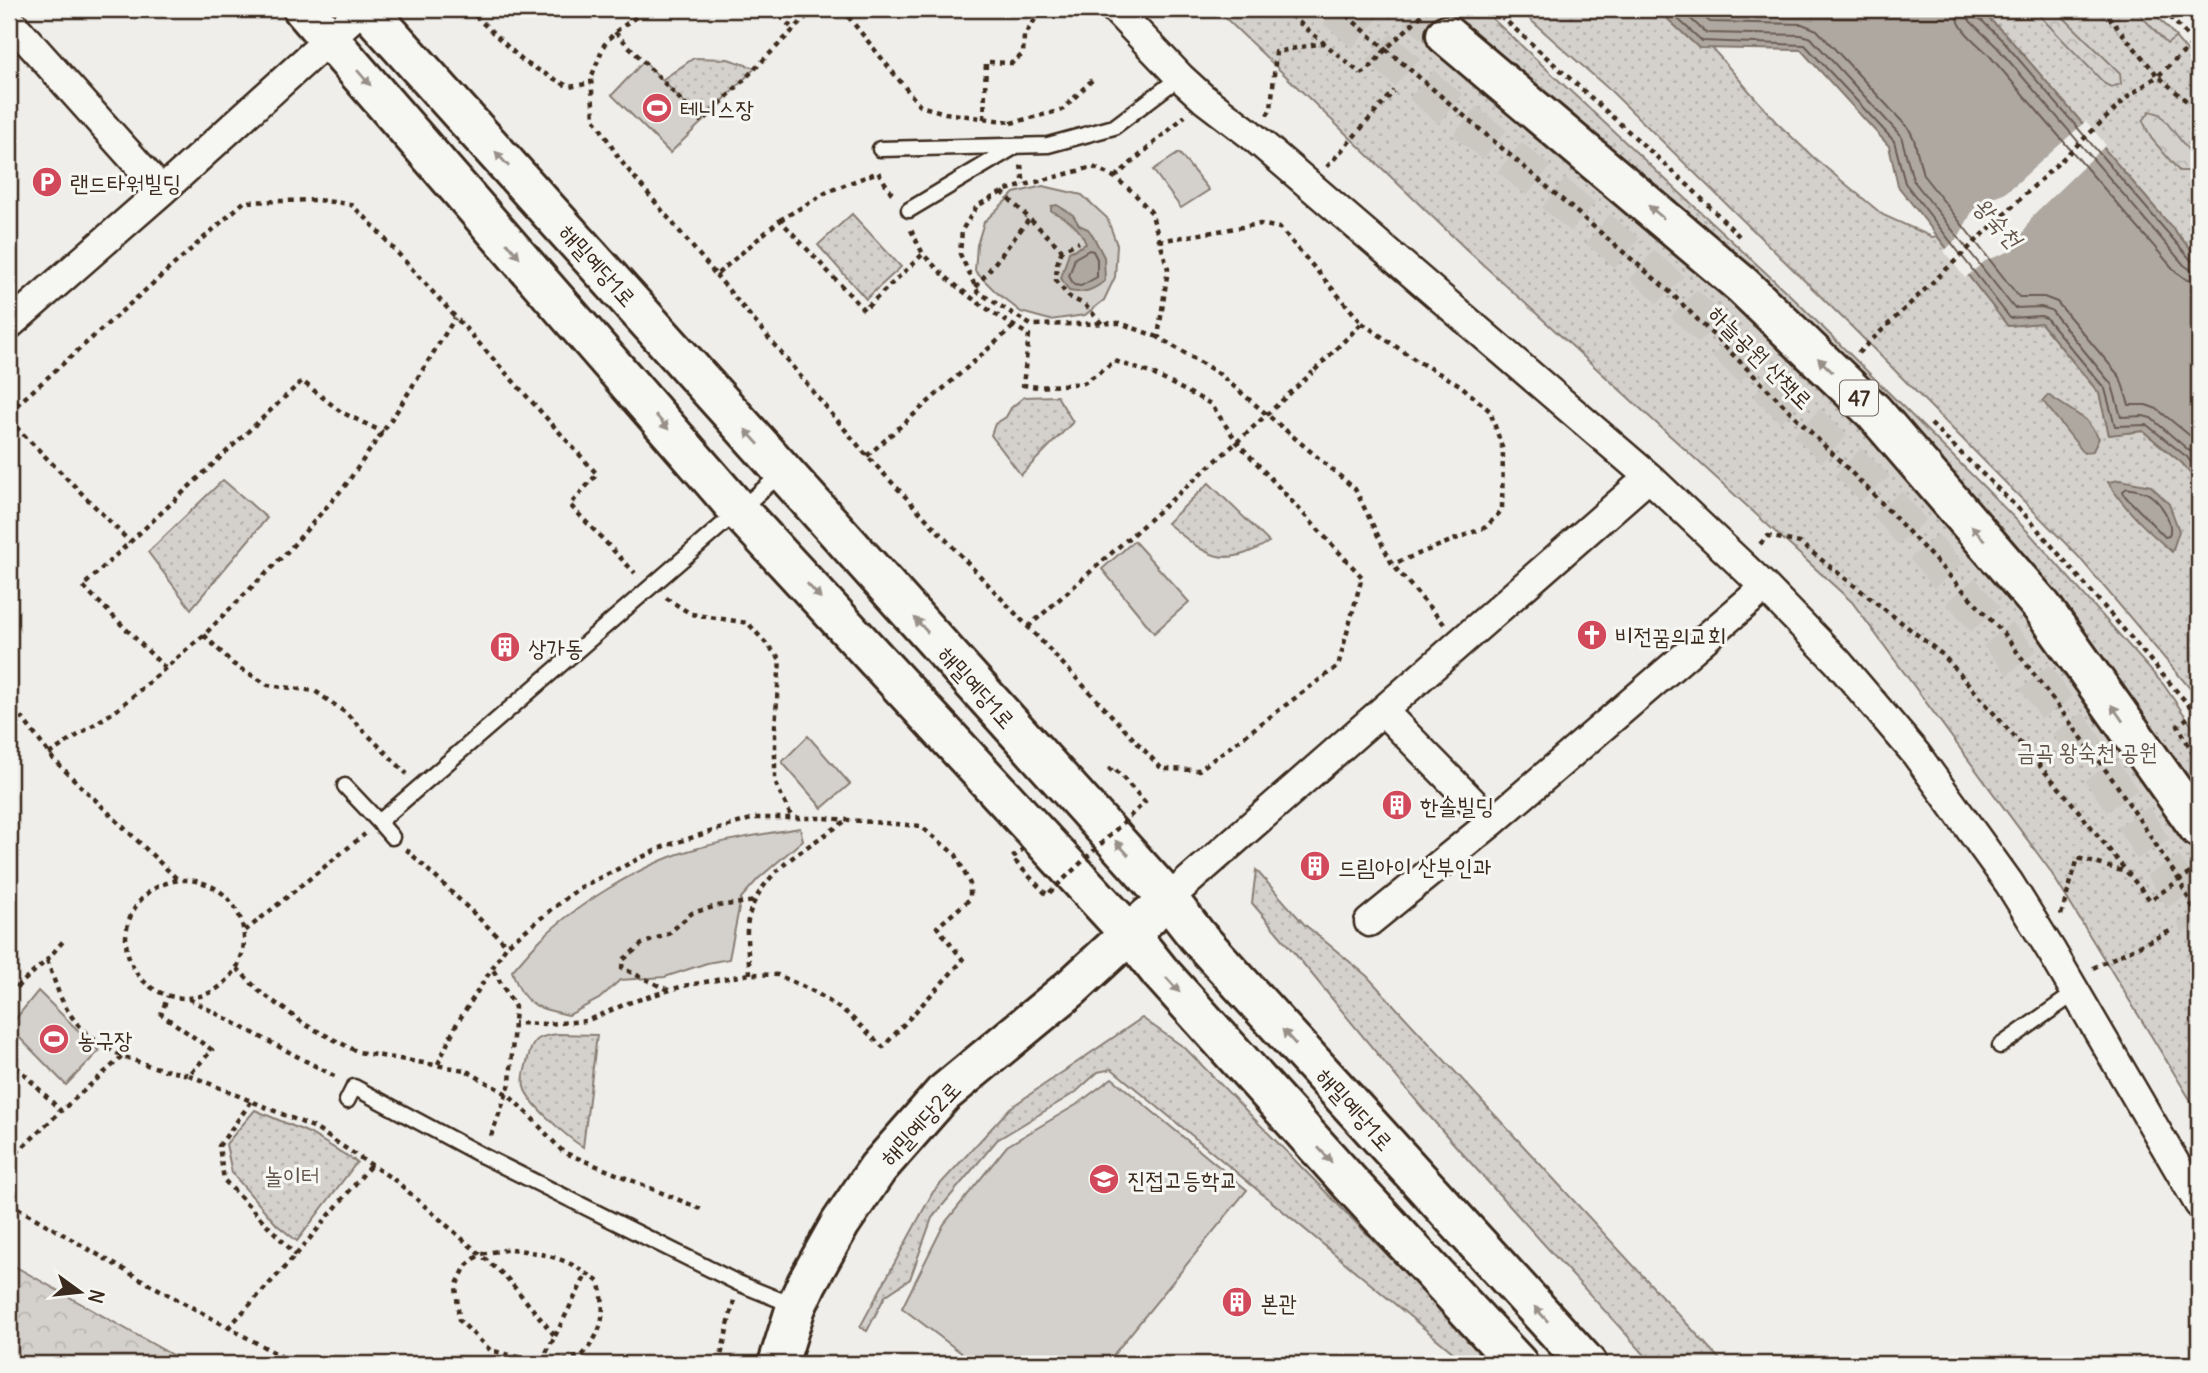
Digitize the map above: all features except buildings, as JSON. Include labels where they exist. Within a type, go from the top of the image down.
[{"type":"main road","points":[[303,9],[739,511],[1129,933],[1169,982],[1314,1143],[1518,1364]]},
{"type":"main road","name":"해밀예당1로","points":[[365,9],[1168,899],[1197,936],[1587,1364]]},
{"type":"main road","name":"47","points":[[1437,22],[1742,285],[1873,411],[2042,607],[2199,828]]},
{"type":"main road","name":"해밀예당2로","points":[[778,1364],[796,1307],[807,1283],[847,1212],[878,1168],[943,1094],[1071,988],[1168,899]]},
{"type":"street","points":[[9,325],[365,9]]},
{"type":"street","points":[[1115,9],[1204,99],[1250,134],[1649,477],[1765,587],[1837,661],[1916,754],[2008,883],[2199,1204]]},
{"type":"street","points":[[9,20],[162,191]]},
{"type":"street","points":[[1168,899],[1649,477]]},
{"type":"street","points":[[1369,922],[1492,822],[1765,587]]},
{"type":"street","points":[[1383,711],[1492,822]]},
{"type":"lane","points":[[880,149],[1048,145],[1114,127],[1180,77]]},
{"type":"lane","points":[[905,212],[1017,145]]},
{"type":"lane","points":[[379,822],[783,472]]},
{"type":"lane","points":[[345,786],[392,837]]},
{"type":"lane","points":[[2000,1046],[2071,987]]},
{"type":"lane","points":[[347,1101],[355,1087],[483,1156],[738,1283],[796,1307]]},
{"type":"path","points":[[468,9],[524,62],[569,86],[591,83]]},
{"type":"path","points":[[654,9],[643,12],[615,32],[604,45],[591,78],[594,118],[620,160],[867,456],[1162,769],[1199,770],[1338,666],[1362,577],[1237,442],[1211,404],[1153,374],[1115,361],[1084,383],[1039,387],[1023,385],[1029,335],[991,313],[948,281],[923,254],[905,212],[878,172],[829,191],[780,220],[716,275]]},
{"type":"path","points":[[773,9],[793,29]]},
{"type":"path","points":[[615,32],[702,122],[814,9]]},
{"type":"path","points":[[842,9],[920,106],[1011,122]]},
{"type":"path","points":[[984,119],[986,62],[1012,63],[1023,54],[1024,36],[1040,12],[1037,9]]},
{"type":"path","points":[[1283,9],[1361,74],[1368,70],[1386,49],[1437,22]]},
{"type":"path","name":"하늘공원 산책로","points":[[1339,9],[1670,292],[1876,497],[2003,633],[2116,784],[2179,880],[2199,919]]},
{"type":"path","points":[[2102,9],[2158,76],[2199,112]]},
{"type":"path","points":[[2164,9],[2199,49]]},
{"type":"path","points":[[1271,109],[1276,52],[1322,43]]},
{"type":"path","points":[[1858,353],[2130,95],[2158,76],[2194,43]]},
{"type":"path","points":[[1310,186],[1394,91]]},
{"type":"path","points":[[1114,177],[1204,99]]},
{"type":"path","points":[[1158,337],[1168,269],[1151,212],[1133,192],[1114,177],[1093,167],[1002,191],[977,206],[962,230],[960,254],[978,292],[1031,325],[1120,323],[1158,337],[1218,373],[1355,489],[1392,564],[1461,642]]},
{"type":"path","points":[[1002,191],[1062,250]]},
{"type":"path","points":[[9,412],[244,201],[317,200],[350,204],[366,218],[597,474],[569,505],[649,588],[691,614],[748,624],[780,659],[775,727],[775,782],[792,818]]},
{"type":"path","points":[[976,287],[1030,218]]},
{"type":"path","points":[[780,220],[864,310],[923,254]]},
{"type":"path","points":[[1159,241],[1260,224],[1280,228],[1362,323],[1417,361],[1460,385],[1490,411],[1503,450],[1502,510],[1486,527],[1392,564]]},
{"type":"path","points":[[1079,242],[1062,250],[1057,264],[1056,280],[1068,296],[1085,305],[1102,324]]},
{"type":"path","points":[[49,754],[118,709],[204,635],[288,551],[345,486],[383,432],[455,318]]},
{"type":"path","points":[[1028,627],[1237,442],[1362,323]]},
{"type":"path","points":[[867,456],[1014,326]]},
{"type":"path","points":[[165,668],[83,586],[302,381],[341,412],[383,432]]},
{"type":"path","points":[[9,420],[130,542]]},
{"type":"path","points":[[1739,562],[1768,536],[1800,543],[1943,655],[2068,798],[2150,900],[2199,867]]},
{"type":"path","points":[[204,635],[233,664],[268,684],[315,691],[325,698],[346,713],[419,787]]},
{"type":"path","points":[[9,700],[49,754],[177,880]]},
{"type":"path","points":[[2196,712],[2178,725],[2199,765]]},
{"type":"path","points":[[1024,848],[1012,858],[1047,895],[1145,802],[1113,767],[1105,774]]},
{"type":"path","points":[[438,1065],[456,1026],[507,945],[579,888],[665,846],[754,818],[920,826],[956,855],[970,884],[970,899],[937,927],[964,960],[883,1047],[848,1014],[816,992],[778,975],[750,974],[683,986],[628,1003],[586,1021],[514,1024]]},
{"type":"path","points":[[750,974],[748,921],[762,887],[795,855],[844,821]]},
{"type":"path","points":[[244,931],[379,822]]},
{"type":"path","points":[[392,837],[507,945]]},
{"type":"path","points":[[2067,890],[2078,858],[2127,872]]},
{"type":"path","points":[[188,999],[208,994],[225,983],[237,968],[244,950],[244,931],[234,905],[214,886],[196,880],[177,880],[159,885],[144,896],[132,913],[126,933],[128,954],[136,972],[150,987],[168,996],[188,999],[355,1087]]},
{"type":"path","points":[[668,990],[622,968],[623,960],[642,944],[668,934],[692,913],[717,906],[756,901]]},
{"type":"path","points":[[2071,987],[2170,931]]},
{"type":"path","points":[[9,994],[47,960],[65,939]]},
{"type":"path","points":[[47,960],[65,1006],[85,1033],[133,1062],[189,1075],[313,1127],[396,1181],[506,1277],[555,1336]]},
{"type":"path","points":[[237,968],[259,991],[306,1025],[358,1052],[465,1070],[507,1094],[563,1152],[701,1209]]},
{"type":"path","points":[[483,1156],[510,1084],[515,1007],[492,968]]},
{"type":"path","points":[[168,996],[161,1014],[212,1050],[189,1075]]},
{"type":"path","points":[[9,1160],[123,1056]]},
{"type":"path","points":[[9,1059],[61,1111]]},
{"type":"path","points":[[251,1102],[219,1146],[224,1180],[296,1255]]},
{"type":"path","points":[[228,1328],[296,1255],[371,1165]]},
{"type":"path","points":[[9,1203],[295,1364]]},
{"type":"path","points":[[511,1249],[552,1255],[587,1273],[600,1283],[605,1310],[596,1338],[581,1357],[540,1364],[490,1350],[460,1320],[456,1286],[466,1266],[480,1254],[511,1249]]},
{"type":"path","points":[[540,1364],[587,1273]]},
{"type":"path","points":[[719,1364],[738,1283]]},
{"type":"green space","name":"금곡 왕숙천 공원","points":[[1216,9],[1482,9],[1792,297],[2031,535],[2163,684],[2199,737],[2199,1114],[2049,869],[1852,602],[1467,250]]},
{"type":"green space","points":[[1518,9],[1657,9],[1699,48],[1712,48],[1776,122],[1813,157],[1883,215],[1932,237],[1937,236],[2008,326],[2041,323],[2099,393],[2109,435],[2143,431],[2182,463],[2199,484],[2199,699],[2078,556],[1856,331],[1611,91]]},
{"type":"green space","points":[[1979,9],[2151,9],[2199,65],[2199,259],[2008,37]]},
{"type":"green space","points":[[2033,9],[2055,9],[2120,73],[2121,84],[2111,87],[2105,84]]},
{"type":"green space","points":[[2135,9],[2151,9],[2176,37],[2167,44]]},
{"type":"green space","points":[[694,58],[728,59],[755,68],[702,122],[662,80]]},
{"type":"green space","name":"테니스장","points":[[644,61],[702,122],[670,153],[612,95]]},
{"type":"green space","points":[[2150,111],[2160,114],[2196,160],[2189,171],[2179,171],[2151,138],[2143,121]]},
{"type":"green space","points":[[1179,153],[1209,190],[1181,208],[1153,170]]},
{"type":"green space","points":[[1043,186],[1082,195],[1107,218],[1117,245],[1115,277],[1104,300],[1085,315],[1050,320],[1021,312],[975,271],[977,245],[984,222],[1014,193]]},
{"type":"green space","points":[[852,214],[901,267],[866,299],[818,245]]},
{"type":"green space","points":[[1057,396],[1073,422],[1021,475],[991,435],[995,424],[1006,417],[1011,408],[1024,397]]},
{"type":"green space","points":[[223,480],[267,518],[191,609],[148,552]]},
{"type":"green space","points":[[1209,483],[1269,542],[1238,556],[1214,555],[1192,543],[1167,523]]},
{"type":"green space","points":[[1134,541],[1189,602],[1154,633],[1102,569]]},
{"type":"green space","points":[[808,736],[850,784],[822,808],[782,762]]},
{"type":"green space","points":[[800,828],[803,840],[758,879],[741,898],[729,959],[707,963],[665,977],[620,980],[599,999],[569,1015],[532,1004],[521,992],[512,971],[551,930],[608,889],[650,866],[688,851],[730,840]]},
{"type":"green space","points":[[1256,870],[1304,924],[1367,976],[1724,1364],[1653,1364],[1425,1111],[1252,903]]},
{"type":"green space","name":"농구장","points":[[38,991],[99,1051],[66,1085],[9,1027]]},
{"type":"green space","points":[[1142,1018],[1185,1048],[1494,1364],[1458,1364],[1461,1359],[1112,1069],[1098,1072],[1076,1092],[997,1140],[932,1218],[910,1279],[885,1296],[867,1331],[860,1327],[933,1192],[1010,1108]]},
{"type":"green space","points":[[558,1034],[597,1035],[583,1147],[542,1113],[524,1086],[525,1069],[535,1042],[541,1037]]},
{"type":"green space","points":[[1112,1078],[1247,1190],[1106,1364],[976,1364],[902,1308],[944,1224],[1007,1146],[1076,1105]]},
{"type":"green space","name":"놀이터","points":[[255,1110],[309,1133],[357,1162],[297,1241],[277,1225],[232,1173],[226,1144]]},
{"type":"green space","points":[[9,1263],[188,1364],[9,1364]]},
{"type":"water","name":"왕숙천","points":[[1657,9],[1979,9],[2008,37],[2199,259],[2199,484],[2182,463],[2143,431],[2109,435],[2099,393],[2041,323],[2008,326],[1898,186],[1889,146],[1801,50],[1699,48]]},
{"type":"water","points":[[1057,205],[1073,215],[1079,225],[1088,229],[1104,257],[1105,281],[1084,292],[1069,291],[1061,278],[1069,252],[1086,244],[1072,224],[1051,211],[1051,206]]},
{"type":"water","points":[[2048,395],[2086,420],[2099,438],[2093,451],[2084,453],[2043,401]]},
{"type":"water","points":[[2120,480],[2151,486],[2169,504],[2179,531],[2172,552],[2129,511],[2108,482]]},
{"type":"pier","points":[[2086,121],[2106,145],[2033,215],[2013,250],[1985,261],[1965,278],[1944,251],[1958,238],[1973,210],[1985,200],[2006,192]]},
{"type":"tunnel","points":[[1336,9],[1432,94],[1659,279],[1872,485],[2040,684],[2130,812],[2199,923]]},
{"type":"tunnel","points":[[1415,9],[1446,35]]},
{"type":"place","name":"테니스장","points":[[657,108]]},
{"type":"place","name":"랜드타워빌딩","points":[[47,182]]},
{"type":"place","name":"비전꿈의교회","points":[[1592,635]]},
{"type":"place","name":"상가동","points":[[505,647]]},
{"type":"place","name":"한솔빌딩","points":[[1397,805]]},
{"type":"place","name":"드림아이 산부인과","points":[[1315,866]]},
{"type":"place","name":"농구장","points":[[54,1039]]},
{"type":"place","name":"진접고등학교","points":[[1104,1179]]},
{"type":"place","name":"본관","points":[[1237,1302]]}]
